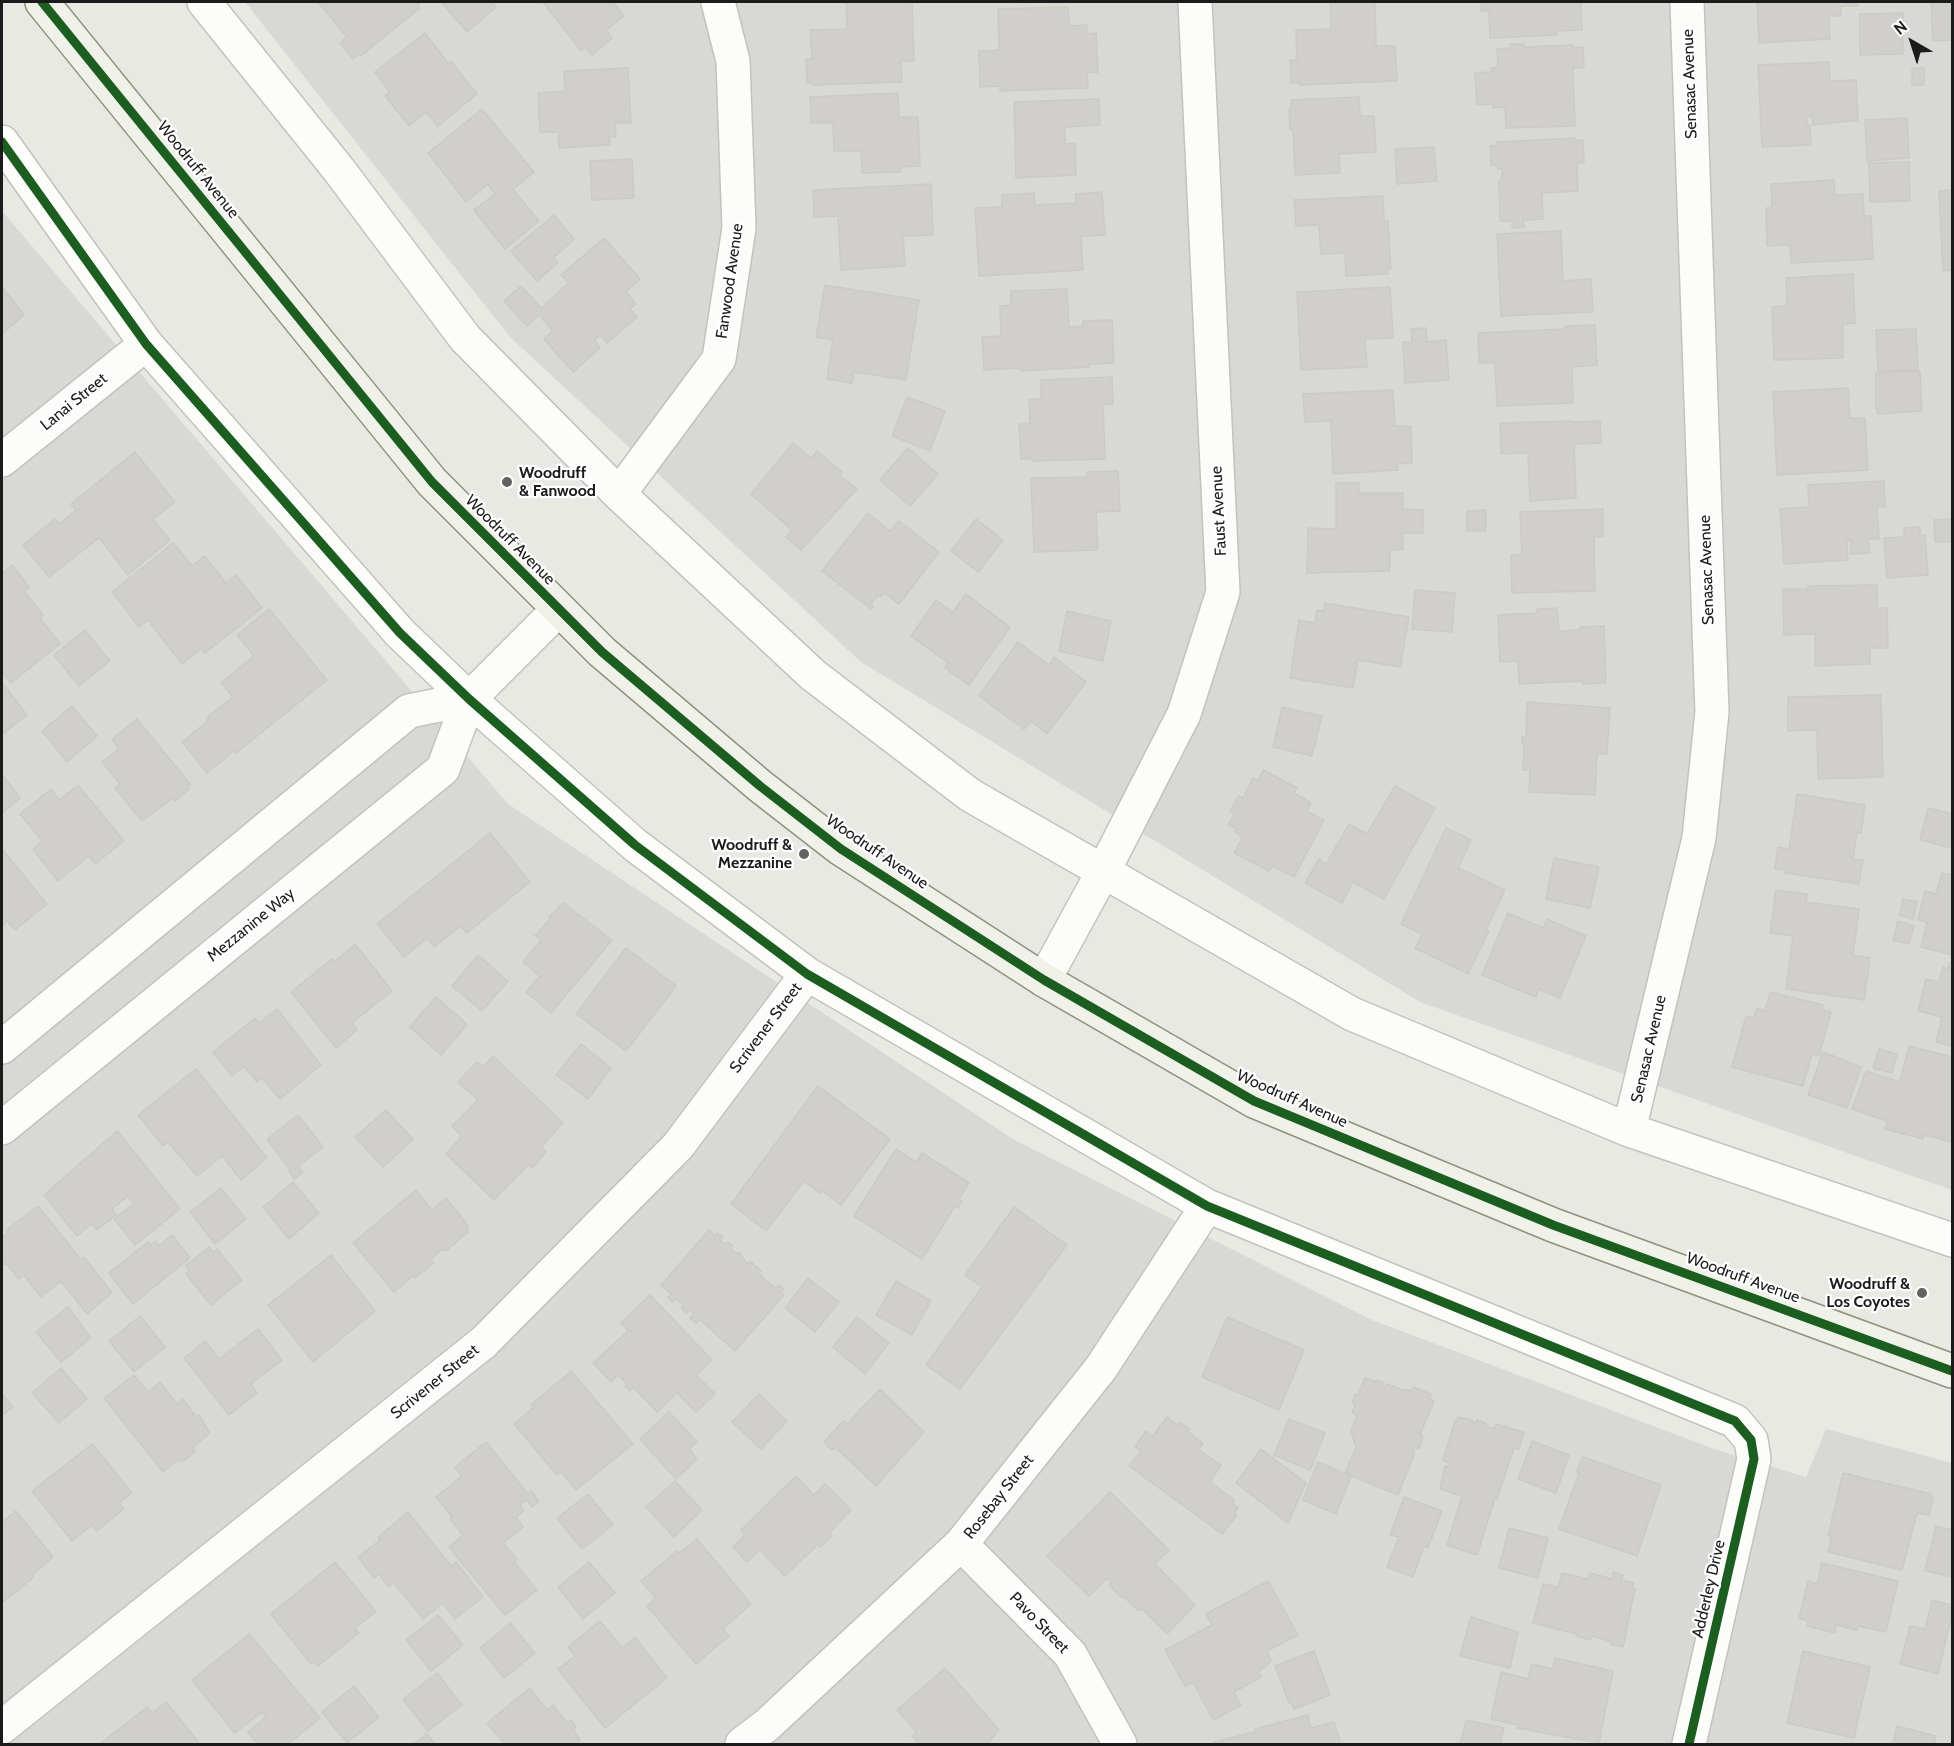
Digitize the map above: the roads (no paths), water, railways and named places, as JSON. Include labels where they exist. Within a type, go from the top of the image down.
[{"type":"main road","name":"Woodruff Avenue","points":[[42,2],[432,482],[602,652],[760,786],[832,842],[1044,980],[1254,1101],[1553,1225],[1953,1371]]},
{"type":"street","points":[[204,2],[339,170],[465,339],[619,494],[813,675],[970,795],[1352,1014],[1629,1130],[1953,1240]]},
{"type":"street","name":"Fanwood Avenue","points":[[619,494],[719,359],[740,228],[733,61],[718,2]]},
{"type":"street","name":"Faust Avenue","points":[[1044,980],[1104,870],[1184,714],[1223,592],[1195,2]]},
{"type":"street","name":"Senasac Avenue","points":[[1629,1130],[1699,838],[1712,712],[1687,2]]},
{"type":"street","points":[[2,142],[146,344],[400,633],[469,699],[635,845],[807,974],[1207,1206]]},
{"type":"street","name":"Lanai Street","points":[[2,460],[146,344]]},
{"type":"street","name":"Mezzanine Way","points":[[2,1128],[443,769],[469,699],[558,610]]},
{"type":"street","points":[[2,1047],[409,711],[469,699]]},
{"type":"street","name":"Scrivener Street","points":[[2,1727],[484,1342],[678,1146],[807,974]]},
{"type":"street","name":"Adderley Drive","points":[[1207,1206],[1735,1421],[1751,1440],[1754,1459],[1689,1744]]},
{"type":"street","name":"Rosebay Street","points":[[742,1744],[767,1725],[961,1544],[1101,1368],[1207,1206]]},
{"type":"street","name":"Pavo Street","points":[[961,1544],[1070,1654],[1120,1744]]},
{"type":"place","name":"Woodruff & Fanwood","points":[[507,482]]},
{"type":"place","name":"Woodruff & Mezzanine","points":[[804,854]]},
{"type":"place","name":"Woodruff & Los Coyotes","points":[[1922,1293]]}]
